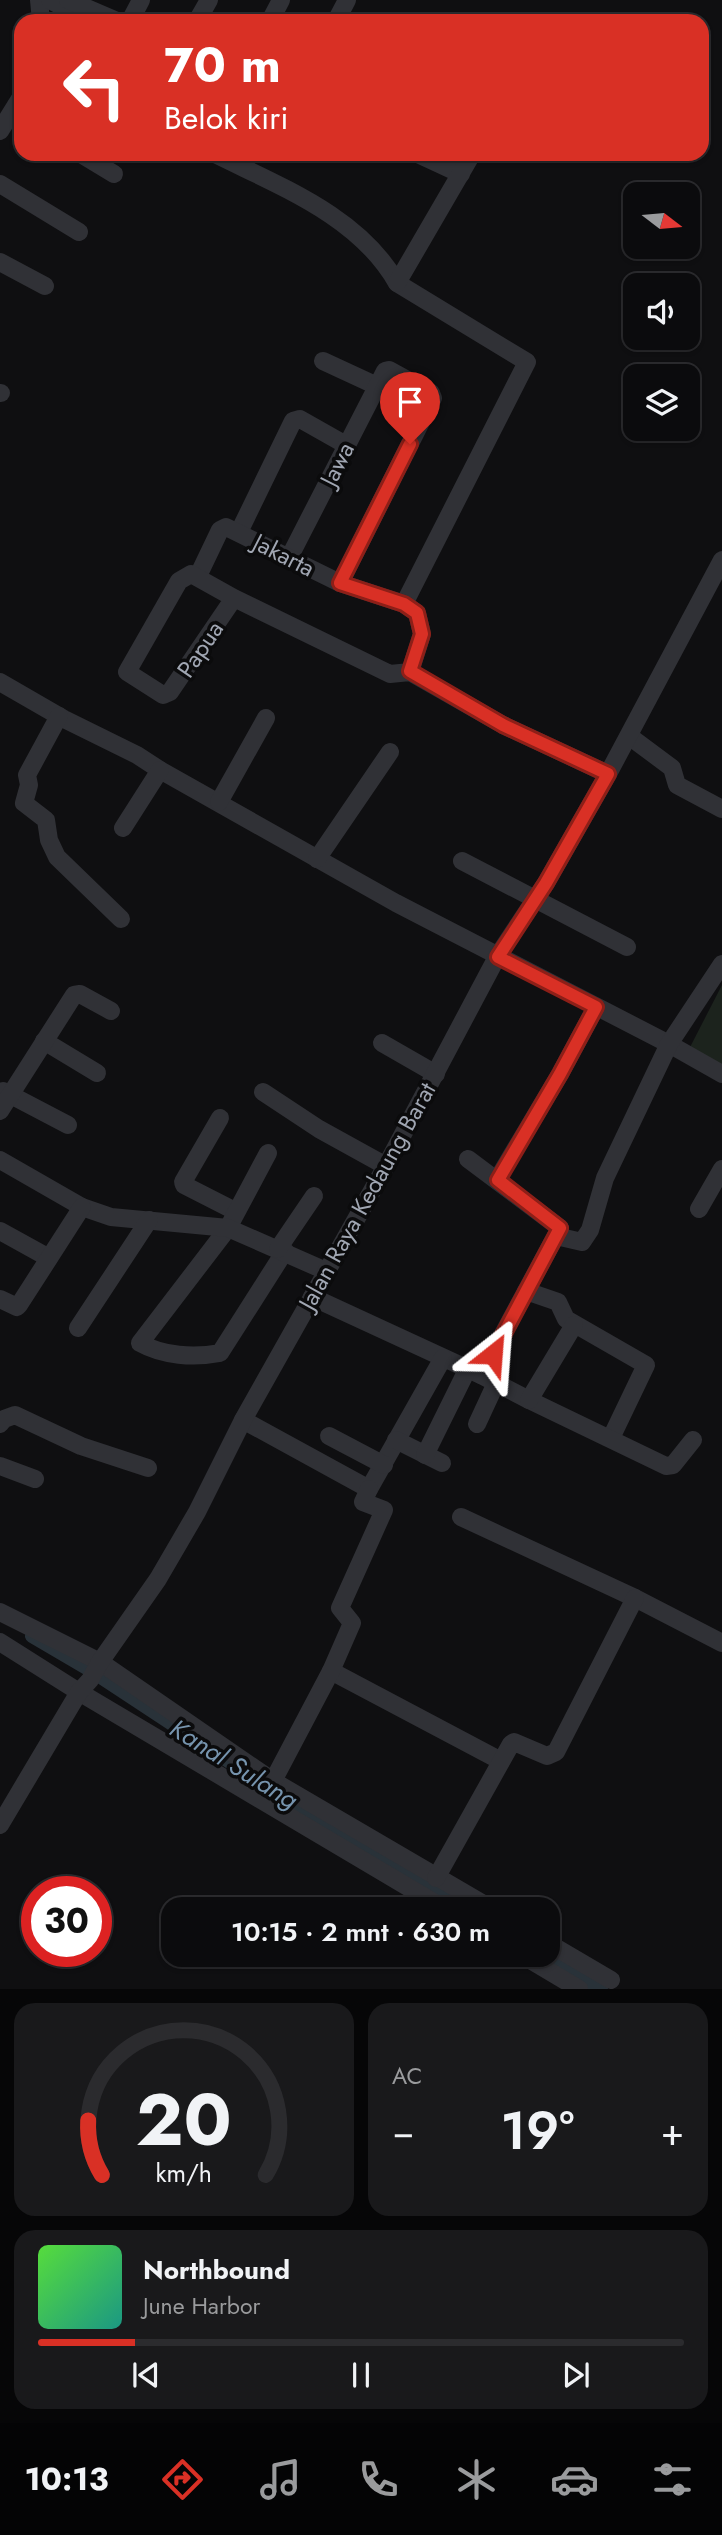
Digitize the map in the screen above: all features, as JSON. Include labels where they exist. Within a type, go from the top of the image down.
[{"type":"street","points":[[50,0],[75,14]]},
{"type":"street","points":[[71,0],[102,14]]},
{"type":"street","points":[[0,131],[14,118]]},
{"type":"street","points":[[93,161],[114,174]]},
{"type":"street","points":[[229,161],[313,204],[358,235],[389,269],[397,284],[527,362],[404,604],[417,613],[422,634],[410,671]]},
{"type":"street","points":[[433,161],[461,174]]},
{"type":"street","points":[[397,284],[468,161]]},
{"type":"street","points":[[0,184],[79,232]]},
{"type":"street","points":[[0,262],[45,286]]},
{"type":"street","points":[[323,361],[432,395],[340,583]]},
{"type":"street","name":"Jawa","points":[[289,558],[382,378]]},
{"type":"street","points":[[239,532],[296,419],[346,445]]},
{"type":"street","name":"Jakarta","points":[[198,576],[220,530],[226,527],[340,583],[404,604]]},
{"type":"street","name":"Jalan Raya Kedaung Barat","points":[[0,1825],[79,1692],[164,1568],[197,1512],[243,1420],[386,1166],[498,957],[536,899],[608,774],[722,560]]},
{"type":"street","name":"Papua","points":[[198,576],[191,574],[179,581],[127,672],[163,695],[170,692],[234,598]]},
{"type":"street","points":[[198,576],[234,598],[390,674],[410,671],[503,725],[608,774]]},
{"type":"street","points":[[0,681],[59,716],[137,755],[317,859],[722,1074]]},
{"type":"street","points":[[59,716],[27,775],[29,785],[24,803],[46,820],[49,840],[57,857],[121,919]]},
{"type":"street","points":[[219,802],[266,718]]},
{"type":"street","points":[[629,736],[672,768],[677,785],[722,809]]},
{"type":"street","points":[[317,859],[390,752]]},
{"type":"street","points":[[123,828],[160,770]]},
{"type":"street","points":[[462,861],[627,947]]},
{"type":"street","points":[[556,1236],[582,1241],[590,1230],[605,1178],[669,1044],[722,964]]},
{"type":"street","points":[[0,1111],[5,1093],[74,995],[79,994],[111,1011]]},
{"type":"street","points":[[498,1180],[596,1007]]},
{"type":"street","points":[[44,1041],[97,1073]]},
{"type":"street","points":[[382,1043],[436,1073]]},
{"type":"street","points":[[263,1092],[319,1129],[386,1166]]},
{"type":"street","points":[[5,1093],[68,1125]]},
{"type":"street","points":[[220,1118],[183,1182],[206,1198],[235,1211]]},
{"type":"street","points":[[268,1153],[228,1228],[140,1342],[154,1351],[204,1356],[220,1353],[314,1196]]},
{"type":"street","points":[[396,1440],[434,1459],[560,1229],[468,1158]]},
{"type":"street","points":[[0,1160],[82,1207],[111,1217],[228,1228],[326,1271]]},
{"type":"street","points":[[699,1209],[722,1169]]},
{"type":"street","points":[[0,1299],[17,1307],[19,1305],[82,1207]]},
{"type":"street","points":[[78,1328],[149,1220]]},
{"type":"street","points":[[0,1231],[49,1258]]},
{"type":"street","points":[[526,1291],[558,1302],[566,1320],[646,1365],[611,1438]]},
{"type":"street","points":[[312,1297],[482,1375],[669,1466],[673,1465],[693,1440]]},
{"type":"street","points":[[529,1400],[574,1325]]},
{"type":"street","points":[[273,1781],[331,1671],[352,1623],[340,1608],[384,1510],[363,1502],[443,1358]]},
{"type":"street","points":[[477,1424],[482,1375]]},
{"type":"street","points":[[0,1424],[4,1419],[15,1415],[81,1446],[148,1468]]},
{"type":"street","points":[[243,1420],[369,1489]]},
{"type":"street","points":[[329,1436],[384,1465]]},
{"type":"street","points":[[0,1466],[35,1479]]},
{"type":"street","points":[[461,1517],[635,1598],[722,1643]]},
{"type":"street","points":[[436,1878],[511,1744],[514,1742],[547,1756],[556,1752],[635,1598]]},
{"type":"street","points":[[0,1612],[273,1781],[470,1897]]},
{"type":"street","points":[[0,1642],[79,1692],[425,1897]]},
{"type":"street","points":[[331,1671],[501,1761]]},
{"type":"street","points":[[560,1949],[611,1980]]},
{"type":"street","points":[[542,1967],[579,1989]]},
{"type":"shaded area","points":[[722,985],[722,1071],[687,1053]]},
{"type":"waterway","name":"Kanal Sulang","points":[[32,1636],[90,1670],[251,1776]]},
{"type":"waterway","name":"Kanal Sulang","points":[[268,1787],[448,1897]]},
{"type":"waterway","name":"Kanal Sulang","points":[[560,1965],[601,1989]]},
{"type":"route","points":[[410,444],[340,583],[404,604],[417,613],[422,634],[410,671],[503,725],[608,774],[546,883],[498,957],[596,1007],[498,1180],[560,1228],[493,1354]]}]
